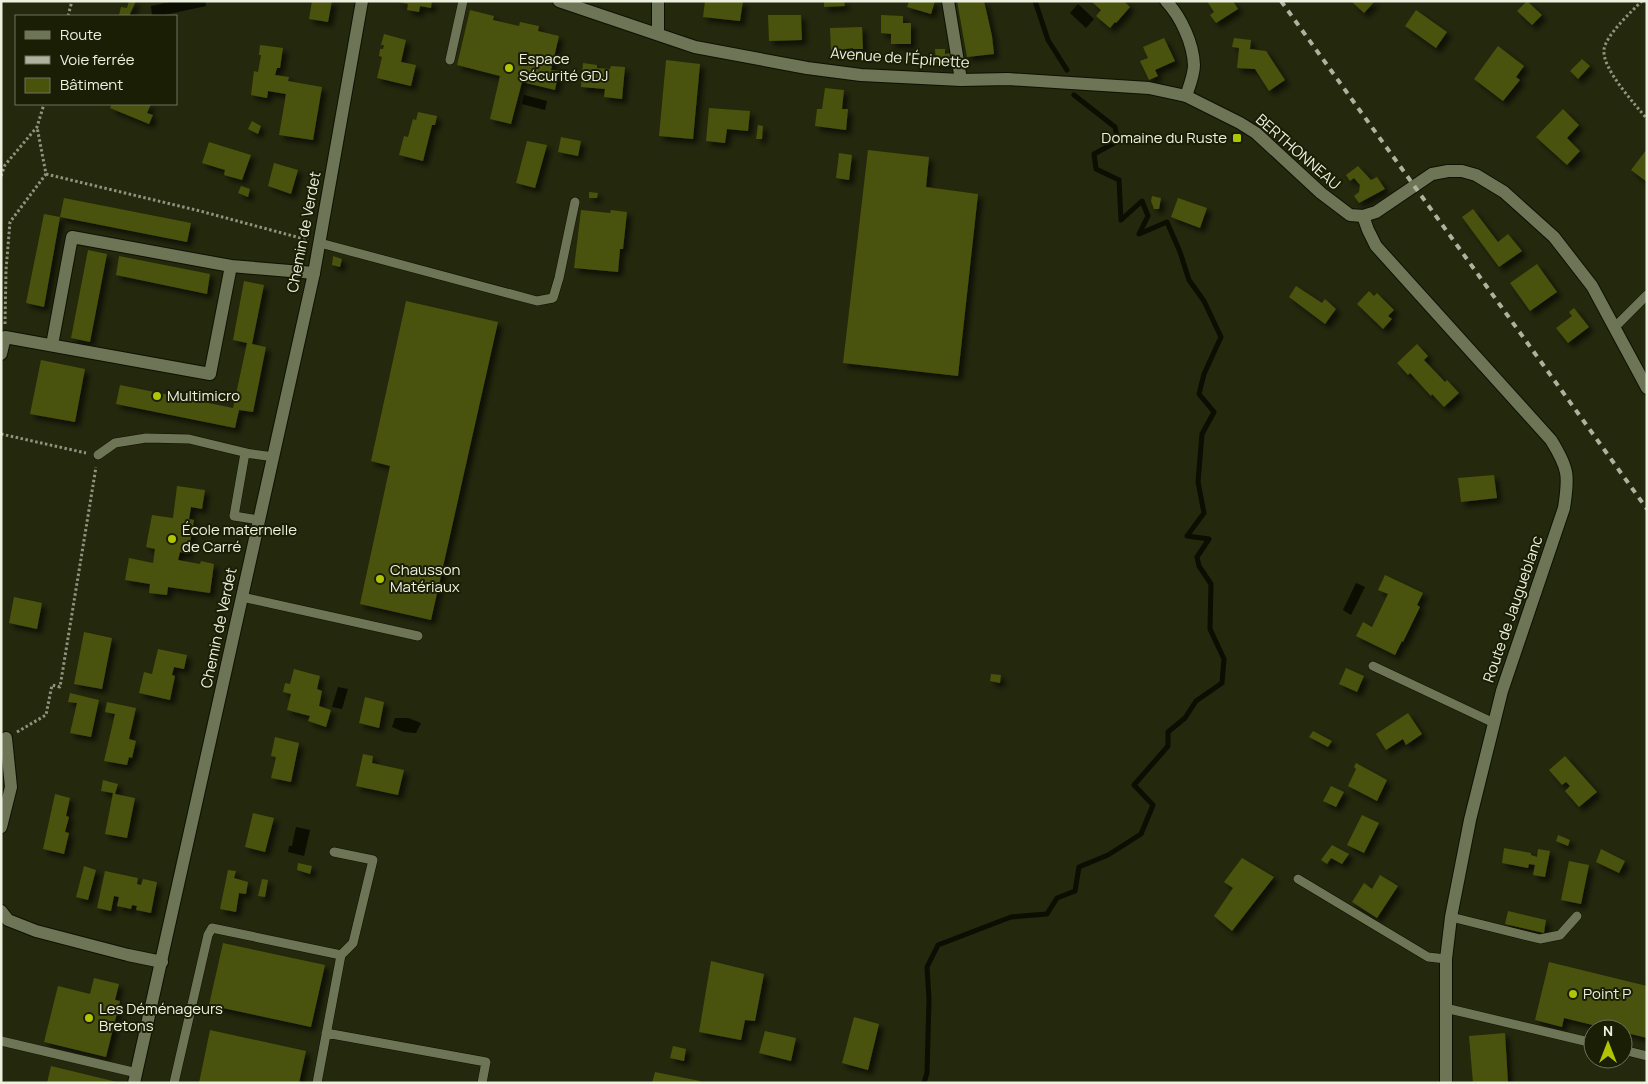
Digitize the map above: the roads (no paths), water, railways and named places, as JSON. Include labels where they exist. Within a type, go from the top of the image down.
[{"type":"street","name":"Chemin de Verdet","points":[[136,1078],[314,273],[362,1]]},
{"type":"street","name":"Avenue de l'Épinette","points":[[559,1],[695,47],[816,69],[861,75],[961,80],[1008,78],[1140,87],[1186,96]]},
{"type":"street","points":[[658,1],[658,34]]},
{"type":"street","points":[[948,1],[961,80]]},
{"type":"street","points":[[1166,1],[1173,8],[1188,37],[1194,66],[1186,96]]},
{"type":"street","name":"BERTHONNEAU","points":[[1186,96],[1256,133],[1334,204],[1350,215],[1363,216]]},
{"type":"street","points":[[1363,216],[1376,212],[1432,174],[1462,171],[1476,175],[1504,192],[1554,237],[1592,286],[1647,388]]},
{"type":"street","name":"Route de Jaugueblanc","points":[[1363,216],[1376,246],[1551,440],[1561,456],[1567,473],[1564,508],[1502,691],[1470,820],[1451,917],[1446,959],[1446,1083]]},
{"type":"street","points":[[52,345],[72,237],[231,266],[314,273]]},
{"type":"street","points":[[1,354],[4,336],[210,374],[231,266]]},
{"type":"street","points":[[1,827],[11,787],[6,738]]},
{"type":"street","points":[[1,911],[8,920],[36,931],[162,962]]},
{"type":"lane","points":[[450,60],[463,1]]},
{"type":"lane","points":[[320,244],[537,301],[553,298],[575,202]]},
{"type":"lane","points":[[1614,328],[1647,295]]},
{"type":"lane","points":[[98,455],[115,444],[146,438],[189,439],[247,453],[274,457]]},
{"type":"lane","points":[[247,453],[245,452],[234,516],[259,520]]},
{"type":"lane","points":[[242,596],[418,636]]},
{"type":"lane","points":[[1373,666],[1494,723]]},
{"type":"lane","points":[[317,1083],[341,955],[353,943],[373,860],[334,852]]},
{"type":"lane","points":[[1298,880],[1428,957],[1446,959]]},
{"type":"lane","points":[[1451,917],[1540,939],[1560,935],[1577,916]]},
{"type":"lane","points":[[174,1083],[208,935],[212,928],[341,955]]},
{"type":"lane","points":[[1445,1008],[1583,1041]]},
{"type":"lane","points":[[326,1033],[486,1062],[482,1083]]},
{"type":"lane","points":[[1,1041],[136,1078]]},
{"type":"lane","points":[[1633,1052],[1647,1056]]},
{"type":"waterway","points":[[1035,1],[1048,40],[1067,70]]},
{"type":"waterway","points":[[924,1083],[927,1073],[929,999],[927,967],[938,945],[1011,917],[1047,914],[1057,898],[1075,891],[1079,867],[1108,855],[1141,834],[1153,805],[1134,785],[1168,746],[1168,732],[1185,718],[1196,701],[1222,683],[1224,659],[1210,629],[1211,584],[1199,566],[1197,557],[1209,539],[1187,536],[1204,513],[1198,482],[1202,434],[1214,412],[1199,394],[1204,374],[1221,337],[1204,301],[1189,280],[1180,252],[1167,222],[1139,234],[1148,216],[1142,201],[1121,220],[1119,180],[1096,169],[1094,154],[1118,141],[1115,127],[1074,95]]},
{"type":"railway","points":[[1281,1],[1647,509]]},
{"type":"place","name":"Espace Sécurité GDJ","points":[[509,68]]},
{"type":"place","name":"Domaine du Ruste","points":[[1237,138]]},
{"type":"place","name":"Multimicro","points":[[157,396]]},
{"type":"place","name":"École maternelle de Carré","points":[[172,539]]},
{"type":"place","name":"Chausson Matériaux","points":[[380,579]]},
{"type":"place","name":"Point P","points":[[1573,994]]},
{"type":"place","name":"Les Déménageurs Bretons","points":[[89,1018]]}]
